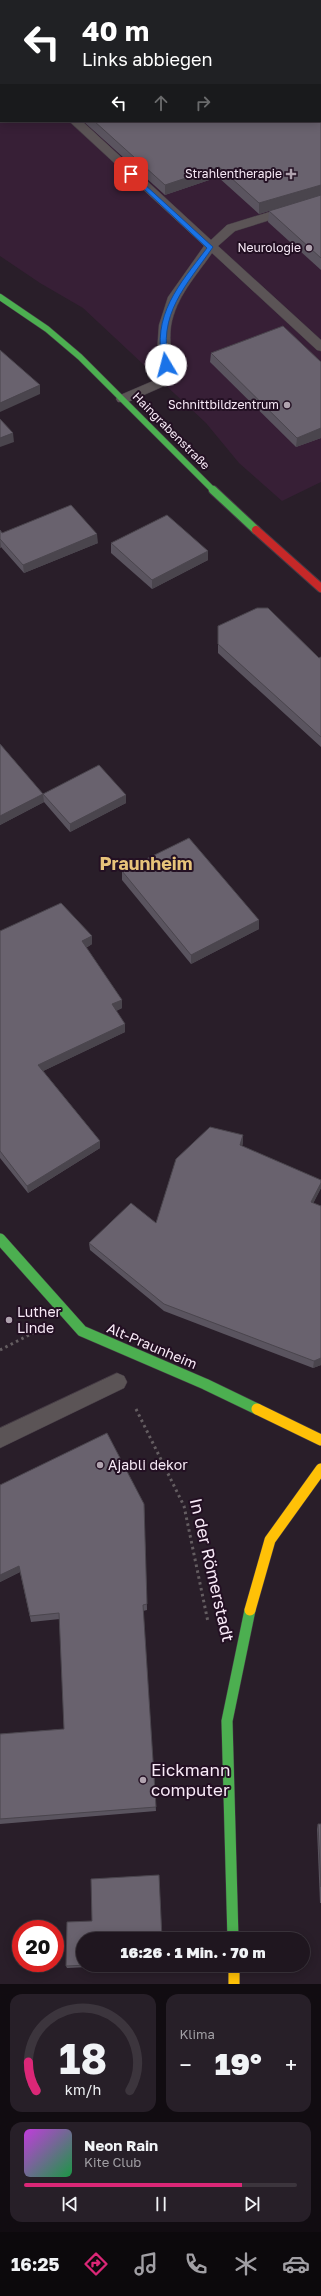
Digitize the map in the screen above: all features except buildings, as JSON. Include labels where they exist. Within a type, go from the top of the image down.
[{"type":"main road","name":"Haingrabenstraße","points":[[0,297],[52,333],[123,399],[228,506],[321,588]]},
{"type":"main road","name":"Alt-Praunheim","points":[[0,1239],[82,1331],[205,1384],[321,1440]]},
{"type":"main road","name":"In der Römerstadt","points":[[233,1932],[227,1721],[252,1606],[270,1540],[321,1469]]},
{"type":"main road","points":[[234,1972],[234,1984]]},
{"type":"lane","points":[[76,122],[321,348]]},
{"type":"lane","points":[[123,399],[159,383],[166,365],[163,352],[165,325],[174,297],[210,247],[231,228],[321,200]]},
{"type":"lane","points":[[0,1438],[117,1382]]},
{"type":"path","points":[[0,1350],[39,1329]]},
{"type":"path","name":"In der Römerstadt","points":[[117,1382],[135,1407],[184,1506],[209,1630]]},
{"type":"shaded area","points":[[0,122],[321,122],[321,482],[282,501],[239,463],[206,423],[83,308],[40,283],[0,256]]},
{"type":"traffic: fast","points":[[0,297],[47,329],[80,357],[256,530]]},
{"type":"traffic: fast","points":[[0,1239],[82,1331],[205,1384],[257,1409]]},
{"type":"traffic: fast","points":[[233,1932],[227,1721],[250,1610]]},
{"type":"traffic: slow","points":[[257,1409],[321,1440]]},
{"type":"traffic: slow","points":[[250,1610],[270,1540],[321,1469]]},
{"type":"traffic: slow","points":[[234,1972],[234,1984]]},
{"type":"traffic: jam","points":[[256,530],[321,588]]},
{"type":"place","name":"Strahlentherapie","points":[[291,174]]},
{"type":"place","name":"Neurologie","points":[[309,248]]},
{"type":"place","name":"Schnittbildzentrum","points":[[287,405]]},
{"type":"place","name":"Luther Linde","points":[[9,1320]]},
{"type":"place","name":"Ajabli dekor","points":[[100,1465]]},
{"type":"place","name":"Eickmann computer","points":[[143,1780]]},
{"type":"district","name":"Praunheim","points":[[146,864]]},
{"type":"route","points":[[131,174],[210,247],[174,297],[165,325],[163,352],[166,365]]}]
